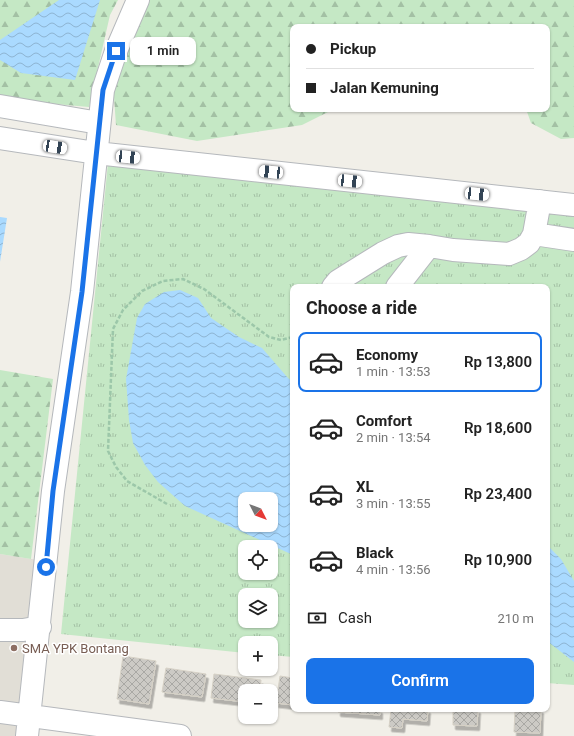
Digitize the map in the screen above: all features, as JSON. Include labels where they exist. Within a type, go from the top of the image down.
[{"type":"street","points":[[28,726],[40,627],[53,491],[82,292],[103,90],[114,57],[138,0]]},
{"type":"street","points":[[0,106],[99,123]]},
{"type":"street","points":[[0,138],[96,153],[574,205]]},
{"type":"street","points":[[336,284],[383,253],[398,246],[408,244],[453,250],[509,254],[521,249],[529,243],[534,234],[540,201]]},
{"type":"street","points":[[534,234],[574,240]]},
{"type":"street","points":[[399,284],[429,246]]},
{"type":"street","points":[[0,630],[23,630],[40,627]]},
{"type":"street","points":[[0,712],[28,726],[180,736]]},
{"type":"path","points":[[167,504],[127,481],[116,467],[108,450],[113,329],[122,310],[142,291],[163,281],[183,279],[204,289],[269,337],[281,340],[290,338]]},
{"type":"shaded area","name":"SMA YPK Bontang","points":[[0,554],[38,560],[19,736],[0,736]]},
{"type":"green space","points":[[0,0],[118,0],[110,15],[89,107],[0,99]]},
{"type":"green space","points":[[149,0],[574,0],[574,138],[561,139],[531,123],[527,112],[550,112],[550,24],[290,24],[290,112],[328,112],[302,125],[197,141],[116,125],[113,84]]},
{"type":"green space","points":[[108,163],[574,208],[574,685],[550,683],[550,284],[290,284],[290,657],[278,656],[278,636],[238,636],[238,652],[61,634]]},
{"type":"green space","points":[[0,370],[53,379],[31,559],[0,554]]},
{"type":"water","points":[[59,0],[100,0],[75,80],[21,73],[0,60],[0,40]]},
{"type":"water","points":[[0,217],[7,218],[0,262]]},
{"type":"water","points":[[180,290],[198,298],[211,318],[239,337],[262,348],[290,380],[290,554],[278,548],[278,540],[260,540],[242,532],[278,532],[278,492],[238,492],[238,530],[185,506],[158,482],[145,465],[133,443],[129,420],[126,379],[137,318],[145,304],[164,292]]},
{"type":"water","points":[[550,548],[561,559],[574,581],[574,662],[550,643]]},
{"type":"building","points":[[123,656],[156,661],[149,704],[117,699]]},
{"type":"building","points":[[166,668],[206,674],[202,697],[162,692]]},
{"type":"building","points":[[214,674],[261,680],[261,684],[238,684],[238,701],[211,698]]},
{"type":"building","points":[[280,676],[290,678],[290,705],[278,703]]},
{"type":"building","points":[[338,712],[380,712],[380,715]]},
{"type":"building","points":[[391,712],[428,712],[427,721],[403,719],[402,728],[389,727]]},
{"type":"building","points":[[453,712],[478,712],[477,726],[453,725]]},
{"type":"building","points":[[515,712],[541,712],[540,733],[514,732]]},
{"type":"place","name":"SMA YPK Bontang","points":[[14,648]]},
{"type":"route","points":[[46,567],[53,491],[82,292],[103,90],[116,51]]}]
